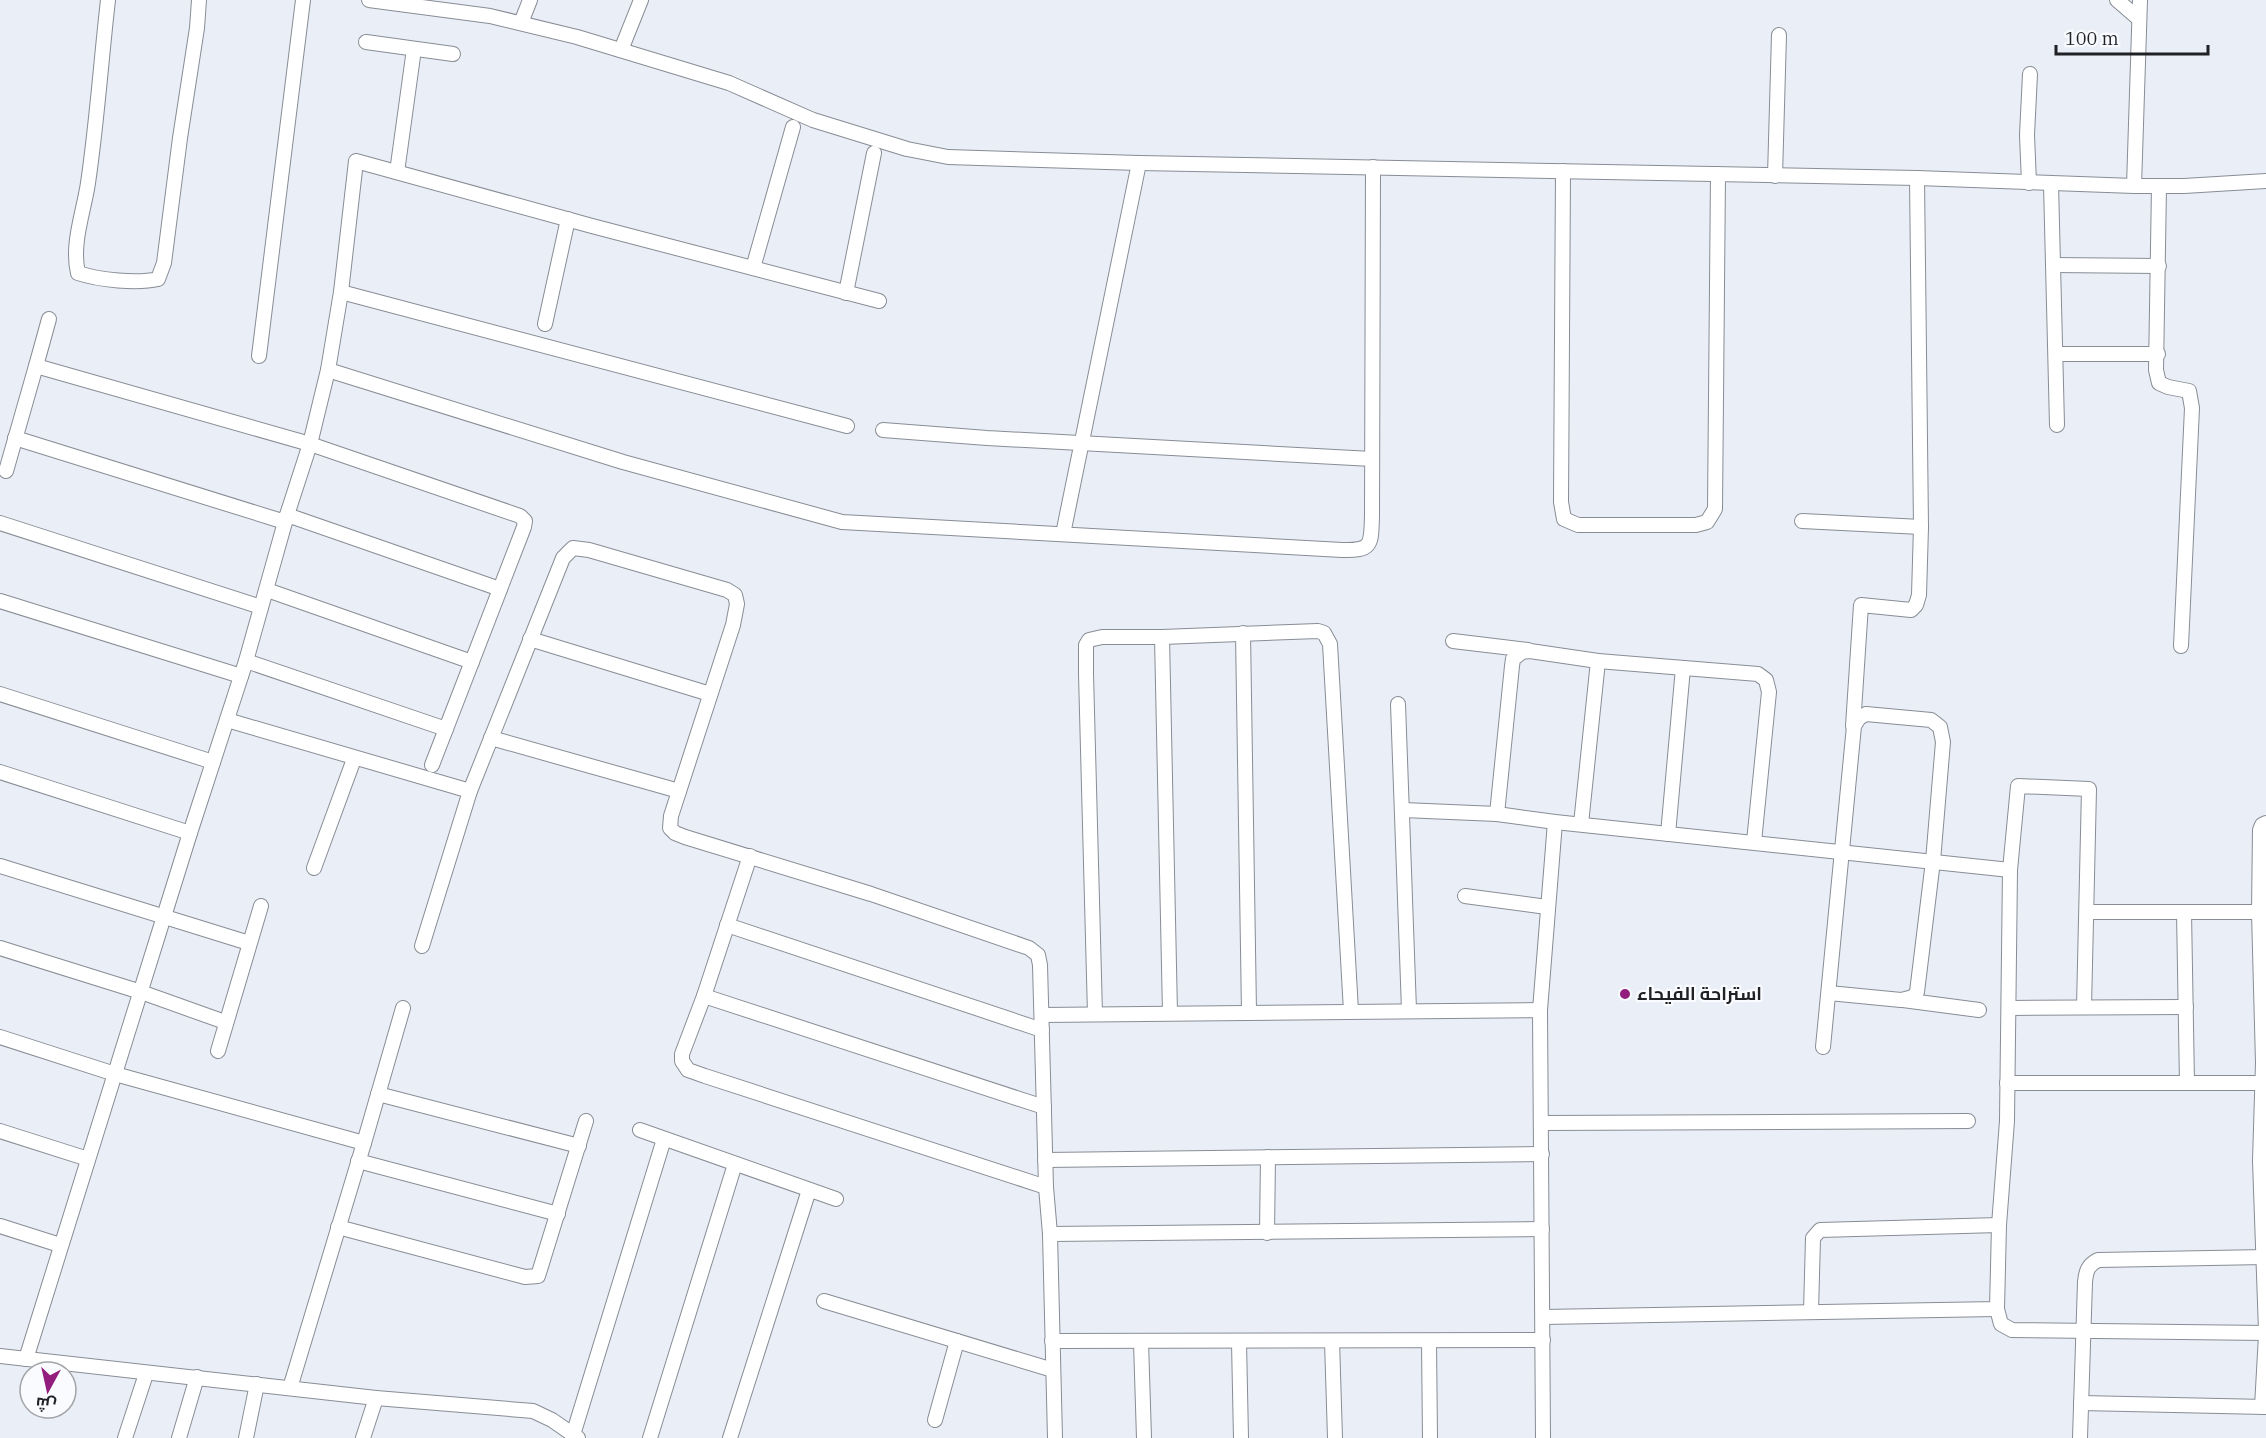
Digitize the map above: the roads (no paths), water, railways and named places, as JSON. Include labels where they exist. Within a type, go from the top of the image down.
[{"type":"street","points":[[108,0],[88,183],[74,258],[78,273],[146,282],[158,279],[164,263],[199,0]]},
{"type":"street","points":[[259,356],[303,0]]},
{"type":"street","points":[[369,0],[391,1],[490,16],[577,37],[729,83],[813,120],[928,154],[980,159],[1917,178],[2134,186],[2266,181]]},
{"type":"street","points":[[521,23],[530,0]]},
{"type":"street","points":[[621,50],[641,0]]},
{"type":"street","points":[[2117,0],[2139,19]]},
{"type":"street","points":[[2134,186],[2140,0]]},
{"type":"street","points":[[1775,176],[1779,34]]},
{"type":"street","points":[[366,42],[453,54]]},
{"type":"street","points":[[397,172],[414,49]]},
{"type":"street","points":[[2028,183],[2030,74]]},
{"type":"street","points":[[753,268],[793,127]]},
{"type":"street","points":[[846,293],[874,153]]},
{"type":"street","points":[[26,1359],[60,1245],[246,661],[286,519],[310,444],[328,370],[341,292],[356,160],[879,301]]},
{"type":"street","points":[[1063,534],[1139,163]]},
{"type":"street","points":[[328,370],[623,462],[823,518],[854,524],[1362,550],[1367,546],[1371,537],[1373,167]]},
{"type":"street","points":[[1563,171],[1561,502],[1564,519],[1578,525],[1696,525],[1707,522],[1715,510],[1718,174]]},
{"type":"street","points":[[1823,1047],[1853,735],[1861,605],[1911,610],[1916,605],[1919,596],[1921,527],[1917,178]]},
{"type":"street","points":[[2050,184],[2057,425]]},
{"type":"street","points":[[2159,186],[2156,370],[2159,383],[2189,391],[2192,408],[2181,646]]},
{"type":"street","points":[[545,324],[568,219]]},
{"type":"street","points":[[2052,266],[2159,266]]},
{"type":"street","points":[[341,292],[847,426]]},
{"type":"street","points":[[6,471],[49,319]]},
{"type":"street","points":[[2056,354],[2158,354]]},
{"type":"street","points":[[36,366],[310,444],[520,516],[525,521],[432,765]]},
{"type":"street","points":[[883,430],[987,438],[1372,459]]},
{"type":"street","points":[[15,438],[286,519],[500,589]]},
{"type":"street","points":[[1802,521],[1921,527]]},
{"type":"street","points":[[0,523],[261,607]]},
{"type":"street","points":[[422,946],[470,791],[564,558],[573,548],[589,550],[735,595],[738,604],[669,822],[670,828],[675,833],[871,894],[1035,951],[1040,960],[1055,1438]]},
{"type":"street","points":[[267,590],[472,662]]},
{"type":"street","points":[[0,602],[241,676]]},
{"type":"street","points":[[1095,1014],[1086,645],[1095,637],[1162,637],[1318,631],[1324,633],[1330,644],[1351,1011]]},
{"type":"street","points":[[1244,633],[1249,1012]]},
{"type":"street","points":[[1162,637],[1170,1013]]},
{"type":"street","points":[[530,639],[710,694]]},
{"type":"street","points":[[1453,641],[1598,661],[1758,674],[1766,680],[1769,692],[1754,842]]},
{"type":"street","points":[[1497,814],[1512,666],[1516,655],[1530,651]]},
{"type":"street","points":[[246,661],[446,729]]},
{"type":"street","points":[[1581,824],[1598,661]]},
{"type":"street","points":[[1668,834],[1683,668]]},
{"type":"street","points":[[0,694],[213,762]]},
{"type":"street","points":[[1398,704],[1409,1010]]},
{"type":"street","points":[[1853,735],[1858,718],[1866,714],[1931,720],[1940,728],[1943,742],[1933,861],[1918,988],[1913,997],[1901,1000]]},
{"type":"street","points":[[227,720],[354,759],[470,791]]},
{"type":"street","points":[[491,738],[679,791]]},
{"type":"street","points":[[314,868],[354,759]]},
{"type":"street","points":[[0,772],[190,833]]},
{"type":"street","points":[[2084,1007],[2089,789],[2018,786],[2010,870],[2007,1083],[1997,1310],[2001,1324],[2012,1330],[2266,1333]]},
{"type":"street","points":[[1403,810],[1497,814],[2010,870]]},
{"type":"street","points":[[1543,1438],[1540,1010],[1555,822]]},
{"type":"street","points":[[2081,1403],[2264,1407],[2265,1257],[2260,1161],[2264,1083],[2264,1009],[2259,912],[2260,830],[2266,823]]},
{"type":"street","points":[[750,856],[704,996],[682,1054],[682,1061],[688,1070],[1046,1187]]},
{"type":"street","points":[[0,866],[249,944]]},
{"type":"street","points":[[1465,896],[1547,907]]},
{"type":"street","points":[[218,1051],[261,906]]},
{"type":"street","points":[[2087,912],[2259,912]]},
{"type":"street","points":[[2184,912],[2187,1083]]},
{"type":"street","points":[[727,926],[1042,1023],[1095,1014],[1540,1010]]},
{"type":"street","points":[[0,948],[141,992],[225,1022]]},
{"type":"street","points":[[1829,993],[1979,1010]]},
{"type":"street","points":[[704,996],[1044,1107]]},
{"type":"street","points":[[2009,1008],[2186,1007]]},
{"type":"street","points":[[290,1388],[404,1008]]},
{"type":"street","points":[[0,1037],[116,1074],[364,1143]]},
{"type":"street","points":[[2007,1083],[2264,1083]]},
{"type":"street","points":[[378,1094],[579,1146]]},
{"type":"street","points":[[338,1227],[533,1278],[538,1276],[586,1121]]},
{"type":"street","points":[[1542,1123],[1968,1121]]},
{"type":"street","points":[[640,1130],[836,1199]]},
{"type":"street","points":[[0,1131],[88,1159]]},
{"type":"street","points":[[0,1356],[376,1398],[533,1411],[575,1436],[664,1139]]},
{"type":"street","points":[[1045,1160],[1542,1154]]},
{"type":"street","points":[[1267,1233],[1268,1157]]},
{"type":"street","points":[[358,1161],[558,1214]]},
{"type":"street","points":[[650,1438],[735,1164]]},
{"type":"street","points":[[730,1438],[809,1190]]},
{"type":"street","points":[[1810,1312],[1813,1238],[1820,1230],[1999,1225]]},
{"type":"street","points":[[0,1226],[60,1245]]},
{"type":"street","points":[[1050,1234],[1542,1230]]},
{"type":"street","points":[[2080,1438],[2086,1273],[2092,1263],[2098,1260],[2265,1257]]},
{"type":"street","points":[[824,1301],[1053,1370]]},
{"type":"street","points":[[1543,1317],[1997,1310]]},
{"type":"street","points":[[1052,1341],[1543,1340]]},
{"type":"street","points":[[935,1420],[957,1341]]},
{"type":"street","points":[[1332,1341],[1335,1438]]},
{"type":"street","points":[[1429,1341],[1430,1438]]},
{"type":"street","points":[[1141,1342],[1144,1438]]},
{"type":"street","points":[[1239,1342],[1241,1438]]},
{"type":"street","points":[[125,1438],[146,1374]]},
{"type":"street","points":[[179,1438],[197,1377]]},
{"type":"street","points":[[246,1438],[257,1384]]},
{"type":"street","points":[[363,1438],[376,1398]]},
{"type":"place","name":"استراحة الفيحاء","points":[[1625,994]]}]
